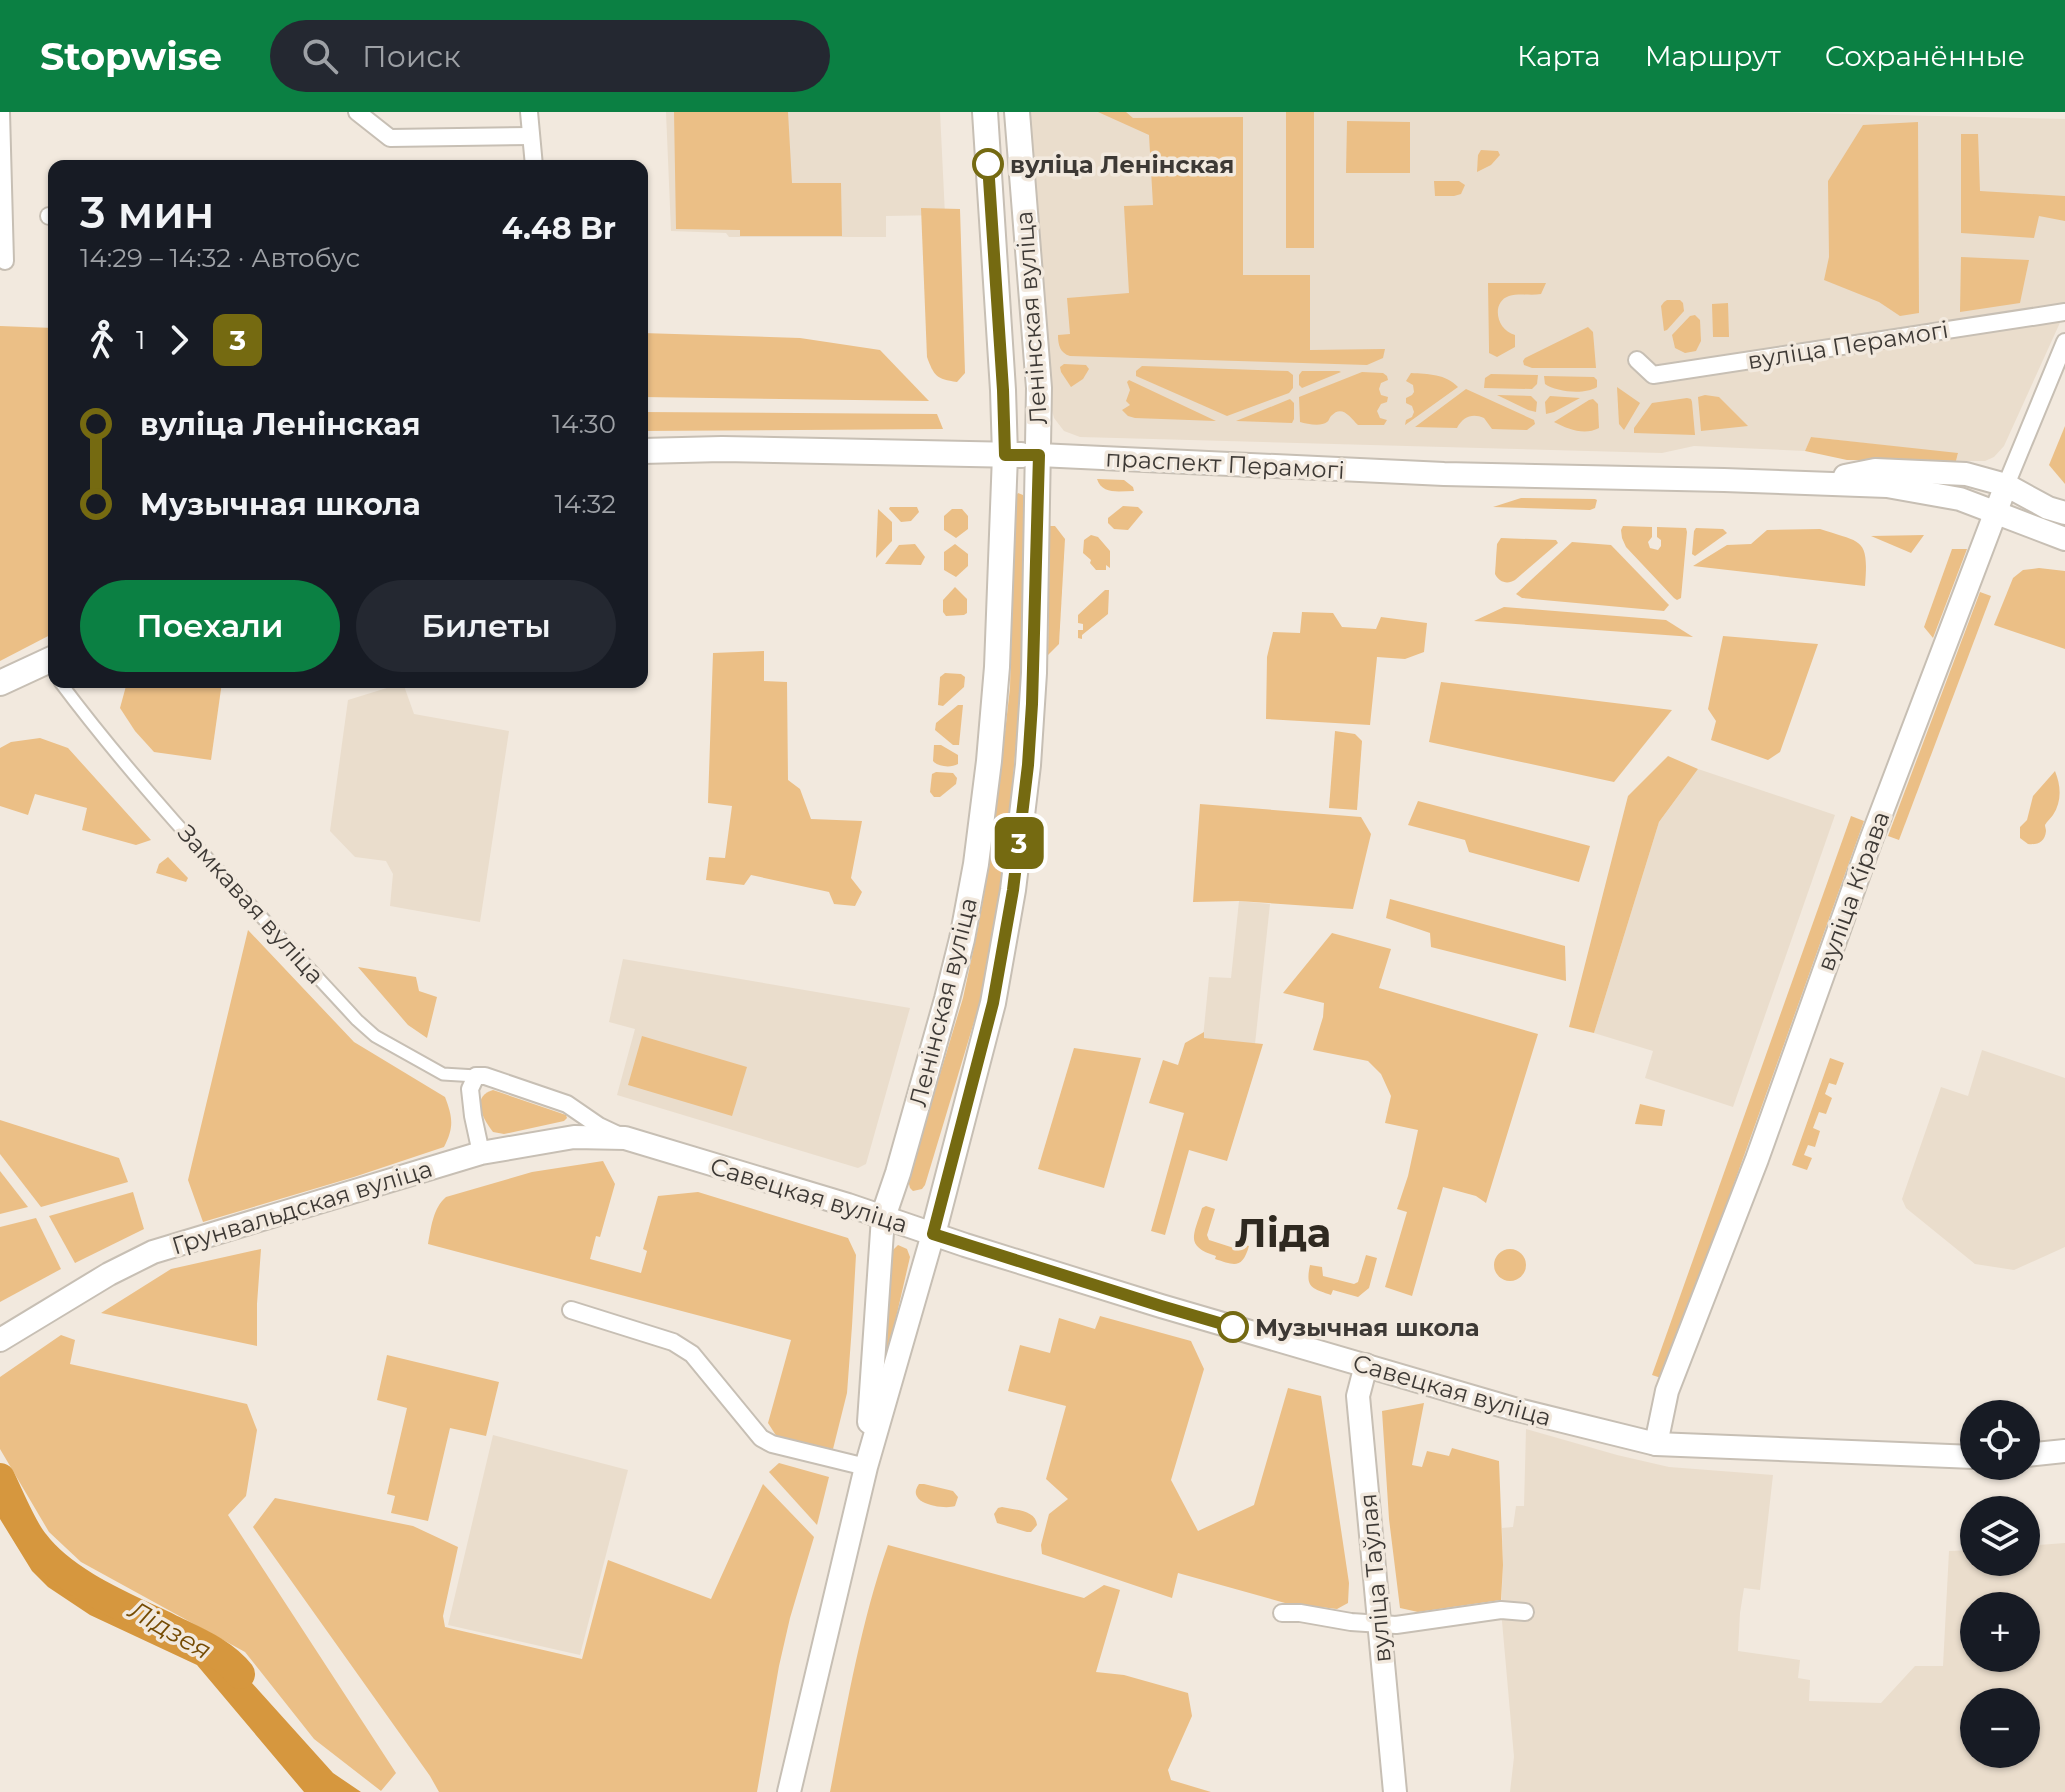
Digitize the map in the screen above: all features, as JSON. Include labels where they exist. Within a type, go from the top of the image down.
[{"type":"main road","name":"Ленінская вуліца","points":[[883,1217],[898,1173],[962,939],[976,864],[989,761],[997,667],[1005,455],[985,112]]},
{"type":"main road","name":"Ленінская вуліца","points":[[933,1234],[993,1003],[1013,890],[1028,765],[1039,388],[1017,112]]},
{"type":"main road","name":"праспект Перамогі","points":[[648,451],[722,449],[1039,455],[1444,474],[1887,486],[1960,499],[2065,539]]},
{"type":"main road","name":"праспект Перамогі","points":[[1808,483],[1875,470],[1966,474],[2006,485],[2048,508],[2065,513]]},
{"type":"main road","name":"вуліца Кірава","points":[[1656,1444],[1667,1391],[1757,1159],[1871,840],[2006,485]]},
{"type":"main road","points":[[0,683],[48,666]]},
{"type":"main road","name":"Грунвальдская вуліца","points":[[0,1340],[109,1274],[153,1252],[481,1153],[574,1137],[625,1138]]},
{"type":"main road","name":"Савецкая вуліца","points":[[625,1138],[1161,1306],[1514,1409],[1656,1444],[1960,1456]]},
{"type":"main road","points":[[866,1467],[883,1217]]},
{"type":"main road","points":[[789,1792],[866,1467],[933,1234]]},
{"type":"main road","name":"вуліца Таўлая","points":[[1366,1365],[1358,1396],[1395,1792]]},
{"type":"main road","points":[[2040,1454],[2065,1451]]},
{"type":"street","points":[[1,112],[5,261]]},
{"type":"street","points":[[357,112],[390,138],[531,136]]},
{"type":"street","points":[[529,112],[533,160]]},
{"type":"street","name":"вуліца Перамогі","points":[[1637,360],[1653,375],[2065,312]]},
{"type":"street","name":"вуліца Кірава","points":[[2006,485],[2065,342]]},
{"type":"street","name":"Замкавая вуліца","points":[[64,688],[183,831],[375,1036],[443,1074],[485,1076],[567,1104],[599,1126],[625,1138]]},
{"type":"street","points":[[476,1076],[470,1089],[481,1153]]},
{"type":"street","points":[[571,1310],[673,1342],[692,1354],[761,1438],[772,1444],[866,1467]]},
{"type":"street","points":[[1282,1613],[1396,1625],[1501,1610],[1525,1612]]},
{"type":"shaded area","points":[[666,112],[940,112],[945,215],[886,216],[886,237],[729,237],[726,233],[671,231]]},
{"type":"shaded area","points":[[674,112],[788,112],[792,183],[841,183],[842,236],[740,236],[740,230],[676,229]]},
{"type":"shaded area","points":[[1031,112],[1767,112],[2065,119],[2063,316],[2004,446],[1994,457],[1985,461],[1956,461],[1958,454],[1811,437],[1805,451],[1694,446],[1662,453],[1080,437],[1064,431],[1054,418],[1049,399],[1028,122]]},
{"type":"shaded area","points":[[1098,112],[1126,112],[1133,118],[1243,117],[1243,275],[1310,275],[1310,350],[1385,349],[1383,358],[1367,365],[1070,356],[1064,353],[1058,335],[1070,334],[1067,298],[1129,293],[1124,206],[1153,205],[1149,135]]},
{"type":"shaded area","points":[[1286,112],[1314,112],[1314,248],[1286,248]]},
{"type":"shaded area","points":[[1347,121],[1410,122],[1410,173],[1346,173]]},
{"type":"shaded area","points":[[1918,122],[1919,313],[1900,316],[1879,302],[1824,280],[1829,257],[1828,181],[1863,125]]},
{"type":"shaded area","points":[[1961,134],[1978,134],[1980,191],[2065,196],[2065,221],[2039,216],[2034,238],[1961,233]]},
{"type":"shaded area","points":[[1481,150],[1498,151],[1500,155],[1491,165],[1477,172],[1478,155]]},
{"type":"shaded area","points":[[1434,181],[1459,181],[1465,185],[1461,194],[1435,196]]},
{"type":"shaded area","points":[[921,208],[960,209],[965,373],[957,382],[937,376],[927,357]]},
{"type":"shaded area","points":[[1961,257],[2029,260],[2020,303],[1960,312]]},
{"type":"shaded area","points":[[1488,283],[1546,283],[1541,294],[1503,299],[1498,316],[1504,328],[1515,335],[1515,347],[1497,357],[1489,353]]},
{"type":"shaded area","points":[[1667,300],[1680,300],[1684,311],[1664,331],[1661,306]]},
{"type":"shaded area","points":[[1728,303],[1729,337],[1713,337],[1712,304]]},
{"type":"shaded area","points":[[1695,315],[1700,320],[1701,341],[1696,351],[1685,353],[1675,348],[1672,335],[1690,316]]},
{"type":"shaded area","points":[[0,326],[48,328],[48,636],[0,661]]},
{"type":"shaded area","points":[[1588,327],[1593,332],[1596,368],[1532,368],[1524,365],[1525,358]]},
{"type":"shaded area","points":[[648,333],[800,338],[880,350],[929,401],[648,397]]},
{"type":"shaded area","points":[[1064,364],[1086,365],[1089,369],[1083,379],[1071,387],[1061,372],[1060,367]]},
{"type":"shaded area","points":[[1142,366],[1288,371],[1293,375],[1293,388],[1289,393],[1227,416],[1136,376],[1136,371]]},
{"type":"shaded area","points":[[1302,371],[1341,372],[1302,388],[1299,375]]},
{"type":"shaded area","points":[[1362,372],[1387,376],[1388,380],[1381,383],[1379,389],[1381,395],[1388,397],[1387,402],[1381,404],[1377,411],[1380,418],[1387,420],[1384,425],[1358,425],[1342,411],[1335,413],[1324,424],[1300,422],[1299,397]]},
{"type":"shaded area","points":[[1411,373],[1442,377],[1458,387],[1405,425],[1414,412],[1412,406],[1406,403],[1406,398],[1414,392],[1413,385],[1406,381]]},
{"type":"shaded area","points":[[1491,374],[1538,375],[1537,384],[1532,389],[1484,388],[1485,378]]},
{"type":"shaded area","points":[[1544,376],[1594,377],[1597,387],[1578,392],[1563,391],[1545,384]]},
{"type":"shaded area","points":[[1129,380],[1216,421],[1128,416],[1122,410],[1130,405],[1126,401],[1130,390]]},
{"type":"shaded area","points":[[1617,387],[1640,403],[1624,430],[1619,424]]},
{"type":"shaded area","points":[[1466,389],[1534,420],[1535,424],[1527,430],[1492,429],[1484,418],[1472,416],[1457,428],[1415,427]]},
{"type":"shaded area","points":[[1497,395],[1531,396],[1537,402],[1536,412],[1528,410]]},
{"type":"shaded area","points":[[1550,396],[1580,398],[1546,414],[1545,402]]},
{"type":"shaded area","points":[[1698,397],[1719,397],[1748,426],[1701,431]]},
{"type":"shaded area","points":[[1687,398],[1692,402],[1695,435],[1634,433],[1634,428],[1652,403]]},
{"type":"shaded area","points":[[1290,399],[1294,403],[1292,423],[1236,421]]},
{"type":"shaded area","points":[[1593,399],[1598,404],[1599,428],[1582,431],[1554,422],[1589,400]]},
{"type":"shaded area","points":[[648,412],[937,414],[943,429],[648,431]]},
{"type":"shaded area","points":[[2065,426],[2065,484],[2049,465]]},
{"type":"shaded area","points":[[1811,437],[1958,453],[1956,461],[1847,460],[1805,451]]},
{"type":"shaded area","points":[[1097,479],[1124,480],[1134,491],[1107,490]]},
{"type":"shaded area","points":[[1018,493],[1024,497],[1021,689],[1006,855],[980,1002],[925,1185],[913,1191],[908,1180],[963,998],[991,855],[1010,688],[1015,497]]},
{"type":"shaded area","points":[[1521,498],[1597,500],[1595,508],[1590,510],[1493,507]]},
{"type":"shaded area","points":[[1123,506],[1138,507],[1143,512],[1128,530],[1114,529],[1108,518]]},
{"type":"shaded area","points":[[890,507],[917,507],[919,512],[911,521],[901,522]]},
{"type":"shaded area","points":[[878,509],[892,522],[892,541],[876,558]]},
{"type":"shaded area","points":[[952,509],[962,509],[968,516],[968,529],[956,538],[944,530],[944,516]]},
{"type":"shaded area","points":[[1050,526],[1055,526],[1065,539],[1059,644],[1048,655]]},
{"type":"shaded area","points":[[1623,526],[1652,527],[1652,537],[1648,542],[1650,548],[1658,550],[1661,540],[1657,537],[1657,527],[1686,528],[1681,598],[1674,598],[1626,547],[1622,538]]},
{"type":"shaded area","points":[[1696,528],[1723,529],[1727,533],[1695,556],[1692,554]]},
{"type":"shaded area","points":[[1820,529],[1860,544],[1866,558],[1865,586],[1693,566],[1727,545],[1751,544],[1767,530]]},
{"type":"shaded area","points":[[1091,535],[1098,537],[1110,551],[1110,568],[1106,565],[1106,570],[1096,570],[1083,553],[1084,540]]},
{"type":"shaded area","points":[[1924,535],[1911,553],[1871,536]]},
{"type":"shaded area","points":[[1501,538],[1556,540],[1558,543],[1515,580],[1504,582],[1495,574],[1497,544]]},
{"type":"shaded area","points":[[1572,542],[1611,545],[1669,605],[1664,611],[1522,598],[1516,594]]},
{"type":"shaded area","points":[[915,544],[925,557],[921,565],[885,564],[899,545]]},
{"type":"shaded area","points":[[955,544],[968,554],[968,566],[956,577],[944,570],[944,552]]},
{"type":"shaded area","points":[[1952,549],[1967,549],[1933,638],[1924,627]]},
{"type":"shaded area","points":[[2023,570],[2065,571],[2065,649],[1994,625],[2013,578]]},
{"type":"shaded area","points":[[955,587],[967,599],[967,613],[946,616],[943,600]]},
{"type":"shaded area","points":[[1105,590],[1109,590],[1108,614],[1082,635],[1082,639],[1078,638],[1078,630],[1083,630],[1083,624],[1078,623],[1078,615]]},
{"type":"shaded area","points":[[1980,592],[1991,596],[1899,840],[1888,836]]},
{"type":"shaded area","points":[[1504,607],[1666,620],[1693,637],[1474,621]]},
{"type":"shaded area","points":[[1302,612],[1333,613],[1342,627],[1376,629],[1381,617],[1427,623],[1424,652],[1405,659],[1377,657],[1370,725],[1266,719],[1267,657],[1273,632],[1300,633]]},
{"type":"shaded area","points":[[1723,636],[1818,644],[1780,752],[1768,760],[1711,740],[1716,721],[1708,709]]},
{"type":"shaded area","points":[[764,651],[764,681],[787,682],[788,780],[800,789],[811,819],[862,821],[851,878],[862,892],[855,906],[834,904],[829,892],[751,875],[744,885],[706,880],[709,857],[725,858],[732,806],[708,803],[713,653]]},
{"type":"shaded area","points":[[945,673],[965,677],[964,687],[943,706],[938,705],[940,677]]},
{"type":"shaded area","points":[[1441,682],[1672,710],[1614,782],[1429,742]]},
{"type":"shaded area","points":[[125,688],[221,688],[211,760],[154,752],[120,708]]},
{"type":"shaded area","points":[[387,688],[405,688],[414,714],[509,731],[480,922],[390,906],[393,874],[386,861],[355,857],[330,831],[348,700]]},
{"type":"shaded area","points":[[958,705],[963,705],[959,745],[953,745],[935,730],[936,723]]},
{"type":"shaded area","points":[[1335,731],[1355,734],[1362,741],[1357,810],[1329,808]]},
{"type":"shaded area","points":[[40,738],[68,748],[151,840],[136,845],[82,830],[87,808],[35,794],[28,815],[0,806],[0,748],[11,742]]},
{"type":"shaded area","points":[[934,745],[941,745],[958,755],[958,764],[945,766],[935,763]]},
{"type":"shaded area","points":[[1668,756],[1698,769],[1659,822],[1594,1033],[1569,1027],[1628,796]]},
{"type":"shaded area","points":[[1698,769],[1835,815],[1733,1107],[1645,1078],[1653,1051],[1594,1033],[1659,822]]},
{"type":"shaded area","points":[[2055,771],[2059,788],[2058,804],[2045,825],[2043,840],[2028,844],[2020,838],[2020,827],[2027,820],[2033,796]]},
{"type":"shaded area","points":[[953,773],[957,778],[956,784],[940,797],[934,797],[930,792],[932,774]]},
{"type":"shaded area","points":[[1418,801],[1590,846],[1579,882],[1469,852],[1465,840],[1408,825]]},
{"type":"shaded area","points":[[1200,804],[1361,817],[1371,834],[1353,909],[1239,901],[1193,902]]},
{"type":"shaded area","points":[[1851,816],[1864,821],[1664,1379],[1652,1375]]},
{"type":"shaded area","points":[[168,857],[188,878],[186,882],[156,873],[159,864]]},
{"type":"shaded area","points":[[1390,899],[1565,946],[1566,981],[1431,947],[1430,933],[1386,918]]},
{"type":"shaded area","points":[[1239,901],[1270,904],[1255,1044],[1203,1038],[1209,977],[1231,978]]},
{"type":"shaded area","points":[[248,930],[354,1042],[445,1097],[451,1128],[444,1147],[203,1222],[188,1180]]},
{"type":"shaded area","points":[[1332,933],[1391,949],[1379,988],[1538,1034],[1486,1203],[1476,1196],[1443,1187],[1412,1296],[1385,1287],[1407,1212],[1397,1209],[1418,1130],[1385,1123],[1391,1096],[1381,1074],[1368,1061],[1313,1050],[1324,1003],[1283,993]]},
{"type":"shaded area","points":[[623,959],[910,1008],[866,1164],[858,1168],[617,1095],[635,1029],[609,1022]]},
{"type":"shaded area","points":[[358,967],[416,977],[419,991],[437,997],[427,1038],[408,1025]]},
{"type":"shaded area","points":[[1204,1032],[1204,1038],[1263,1044],[1227,1161],[1189,1150],[1165,1235],[1151,1231],[1184,1113],[1149,1103],[1163,1060],[1178,1065],[1185,1043]]},
{"type":"shaded area","points":[[642,1036],[747,1067],[732,1116],[628,1085]]},
{"type":"shaded area","points":[[1074,1048],[1141,1058],[1104,1188],[1038,1169]]},
{"type":"shaded area","points":[[1982,1050],[2065,1078],[2065,1247],[2014,1270],[1975,1264],[1906,1208],[1902,1199],[1941,1087],[1968,1096]]},
{"type":"shaded area","points":[[1830,1058],[1844,1063],[1836,1085],[1829,1083],[1825,1094],[1832,1098],[1826,1114],[1819,1112],[1813,1128],[1820,1131],[1815,1147],[1808,1145],[1804,1155],[1812,1158],[1807,1170],[1792,1165]]},
{"type":"shaded area","points":[[493,1090],[566,1115],[567,1118],[504,1134],[493,1132],[480,1103],[486,1093]]},
{"type":"shaded area","points":[[1640,1104],[1665,1110],[1662,1126],[1635,1124]]},
{"type":"shaded area","points":[[0,1120],[119,1158],[128,1182],[41,1207],[0,1154]]},
{"type":"shaded area","points":[[603,1161],[615,1184],[600,1237],[596,1236],[590,1259],[641,1273],[647,1251],[643,1249],[658,1196],[698,1192],[848,1238],[856,1255],[852,1326],[847,1393],[833,1449],[777,1437],[768,1423],[791,1340],[428,1244],[435,1212],[446,1197],[532,1172]]},
{"type":"shaded area","points":[[0,1171],[28,1207],[0,1214]]},
{"type":"shaded area","points":[[133,1192],[144,1229],[75,1263],[49,1216]]},
{"type":"shaded area","points":[[1202,1208],[1215,1209],[1207,1235],[1209,1240],[1234,1248],[1238,1243],[1249,1246],[1240,1262],[1232,1264],[1215,1259],[1216,1256],[1195,1244],[1196,1225]]},
{"type":"shaded area","points":[[36,1218],[61,1269],[0,1302],[0,1227]]},
{"type":"shaded area","points":[[898,1245],[907,1249],[910,1257],[878,1396],[891,1252]]},
{"type":"shaded area","points":[[261,1249],[257,1346],[101,1313],[171,1269]]},
{"type":"shaded area","points":[[1510,1249],[1521,1254],[1526,1265],[1521,1276],[1510,1281],[1499,1276],[1494,1265],[1499,1254]]},
{"type":"shaded area","points":[[1366,1255],[1377,1258],[1369,1288],[1358,1297],[1333,1290],[1331,1295],[1309,1283],[1310,1265],[1322,1267],[1323,1276],[1354,1284],[1358,1282]]},
{"type":"shaded area","points":[[1100,1316],[1191,1341],[1204,1369],[1171,1480],[1198,1531],[1254,1505],[1288,1388],[1321,1396],[1349,1583],[1348,1603],[1337,1609],[1285,1603],[1178,1573],[1172,1598],[1042,1554],[1041,1545],[1049,1514],[1068,1499],[1046,1479],[1066,1406],[1008,1391],[1020,1345],[1050,1353],[1059,1318],[1095,1329]]},
{"type":"shaded area","points":[[61,1335],[75,1340],[70,1364],[247,1404],[257,1430],[246,1496],[228,1515],[396,1773],[381,1791],[314,1739],[245,1652],[81,1562],[49,1532],[0,1449],[0,1377]]},
{"type":"shaded area","points":[[387,1355],[499,1382],[486,1436],[450,1428],[428,1521],[391,1513],[395,1496],[387,1494],[407,1408],[377,1400]]},
{"type":"shaded area","points":[[1424,1403],[1412,1465],[1422,1467],[1427,1451],[1449,1456],[1452,1448],[1499,1461],[1503,1565],[1501,1600],[1418,1612],[1400,1608],[1389,1519],[1382,1411]]},
{"type":"shaded area","points":[[1526,1429],[1669,1467],[1773,1475],[1760,1590],[1744,1588],[1738,1651],[1800,1660],[1798,1678],[1810,1680],[1809,1701],[1881,1703],[1915,1666],[1943,1666],[1949,1551],[1960,1551],[1960,1576],[2040,1576],[2040,1545],[2065,1543],[2065,1792],[1510,1792],[1514,1757],[1501,1610],[1502,1528],[1513,1527],[1516,1506],[1524,1506]]},
{"type":"shaded area","points":[[493,1435],[628,1470],[580,1655],[448,1625]]},
{"type":"shaded area","points":[[779,1463],[829,1477],[817,1525],[769,1472]]},
{"type":"shaded area","points":[[0,1482],[40,1553],[81,1586],[233,1662],[333,1773],[361,1792],[304,1792],[197,1665],[90,1615],[48,1587],[32,1571],[0,1519]]},
{"type":"shaded area","points":[[763,1484],[814,1537],[779,1666],[757,1792],[439,1792],[253,1527],[275,1498],[413,1526],[458,1547],[443,1616],[445,1627],[582,1659],[608,1560],[711,1599]]},
{"type":"shaded area","points":[[919,1484],[953,1491],[958,1497],[955,1506],[935,1506],[921,1501],[916,1491]]},
{"type":"shaded area","points":[[1002,1507],[1033,1516],[1037,1525],[1027,1532],[997,1523],[994,1514]]},
{"type":"shaded area","points":[[888,1545],[1084,1598],[1104,1585],[1120,1590],[1096,1672],[1124,1675],[1188,1693],[1192,1716],[1168,1770],[1171,1780],[1211,1792],[830,1792],[862,1637]]},
{"type":"waterway","name":"Лідзея","points":[[0,1478],[29,1537],[61,1570],[114,1602],[207,1647],[240,1674]]},
{"type":"bus line","name":"3","points":[[988,164],[1005,455],[1039,455],[1034,673],[1028,765],[1013,890],[993,1003],[933,1234],[1233,1327]]},
{"type":"place","name":"вуліца Ленінская","points":[[988,164]]},
{"type":"place","name":"Музычная школа","points":[[1233,1327]]},
{"type":"district","name":"Ліда","points":[[1283,1232]]}]
